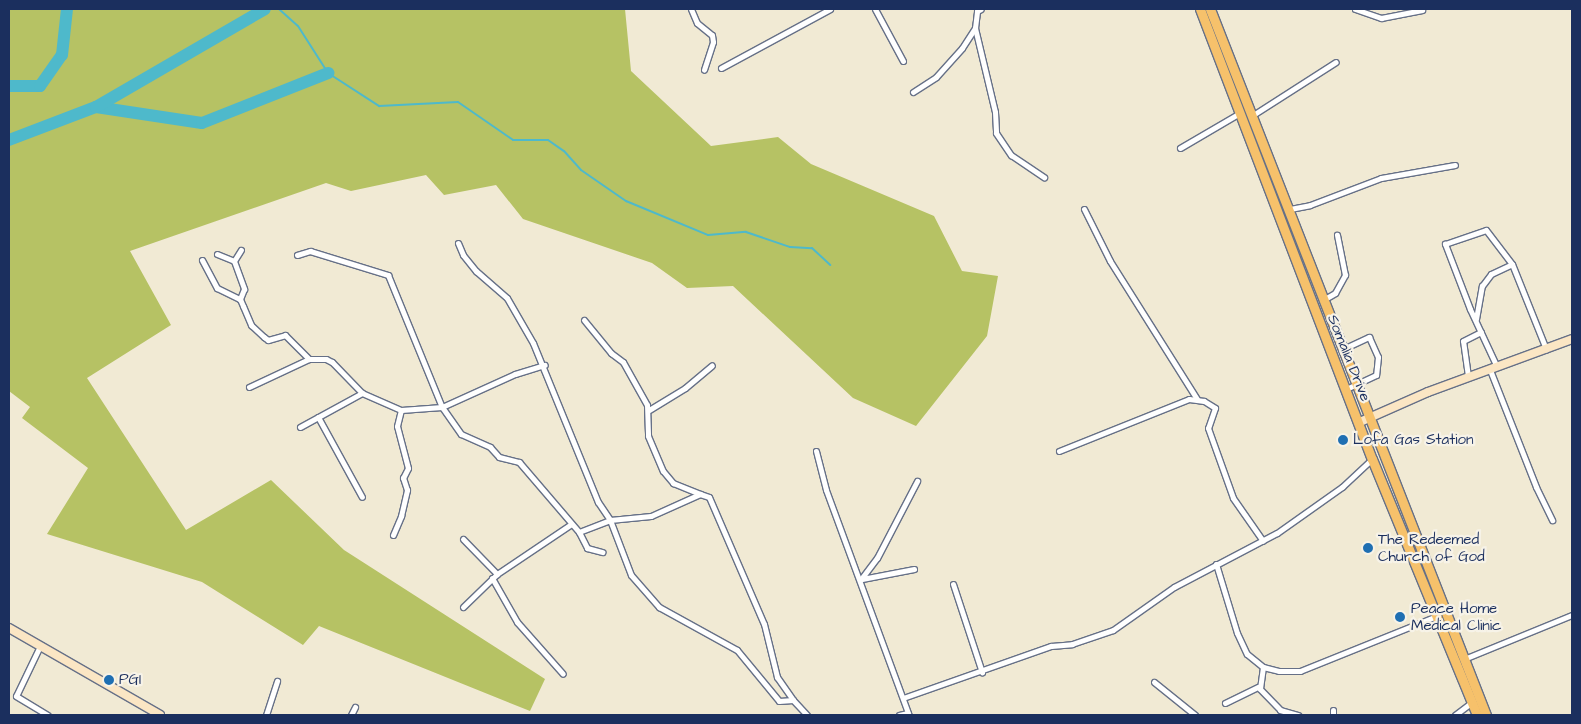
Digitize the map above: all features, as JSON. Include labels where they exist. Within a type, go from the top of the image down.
[{"type":"main road","name":"Somalia Drive","points":[[1200,9],[1360,422],[1372,459],[1437,616],[1486,715]]},
{"type":"main road","name":"Somalia Drive","points":[[1210,9],[1290,209],[1342,350],[1371,418],[1460,660],[1477,715]]},
{"type":"street","points":[[691,9],[697,23],[712,35],[713,42],[704,70]]},
{"type":"street","points":[[721,68],[830,9]]},
{"type":"street","points":[[875,9],[902,61]]},
{"type":"street","points":[[1355,9],[1381,18],[1422,10]]},
{"type":"street","points":[[978,10],[975,28],[995,112],[996,133],[1011,156],[1044,177]]},
{"type":"street","points":[[913,92],[936,77],[975,28]]},
{"type":"street","points":[[1253,115],[1336,62]]},
{"type":"street","points":[[1180,148],[1241,113]]},
{"type":"street","points":[[1290,209],[1310,205],[1381,178],[1455,164]]},
{"type":"street","points":[[1084,209],[1110,261],[1197,399]]},
{"type":"street","points":[[1546,349],[1512,264],[1486,230],[1445,244],[1475,322],[1481,332],[1536,487],[1552,520]]},
{"type":"street","points":[[1323,300],[1335,293],[1345,275],[1337,235]]},
{"type":"street","points":[[458,243],[463,255],[476,271],[507,298],[544,365],[598,502],[610,520],[631,575],[658,606],[737,650],[779,701],[794,700]]},
{"type":"street","points":[[234,261],[241,250]]},
{"type":"street","points":[[297,255],[310,251],[388,275],[442,407],[460,434],[490,447],[499,457],[512,458],[522,465],[570,525],[579,532],[587,548],[602,552]]},
{"type":"street","points":[[217,254],[234,261],[244,289],[240,299]]},
{"type":"street","points":[[202,260],[217,288],[240,299],[251,325],[264,337],[268,340],[284,335],[310,359]]},
{"type":"street","points":[[1475,322],[1482,286],[1492,274],[1512,264]]},
{"type":"street","points":[[584,320],[622,362],[649,410],[648,436],[663,471],[673,483],[706,495],[713,504],[764,624],[778,676],[807,715]]},
{"type":"street","points":[[1468,376],[1463,341],[1481,332]]},
{"type":"street","points":[[1342,350],[1369,337],[1378,357],[1376,375],[1346,389]]},
{"type":"street","points":[[1360,422],[1468,376],[1572,339]]},
{"type":"street","points":[[249,387],[310,359],[326,358],[362,393],[401,410],[442,407],[515,374],[544,365]]},
{"type":"street","points":[[649,410],[685,388],[712,365]]},
{"type":"street","points":[[300,427],[362,393]]},
{"type":"street","points":[[1059,451],[1189,399],[1197,399],[1215,408],[1208,428],[1224,477],[1237,505],[1263,541]]},
{"type":"street","points":[[392,535],[402,516],[407,490],[403,478],[408,468],[397,426],[401,410]]},
{"type":"street","points":[[318,417],[362,497]]},
{"type":"street","points":[[816,451],[826,490],[861,580],[909,714],[899,715]]},
{"type":"street","points":[[903,698],[982,672],[1051,646],[1086,640],[1113,630],[1174,587],[1263,541],[1342,487],[1372,459]]},
{"type":"street","points":[[861,580],[877,558],[917,481]]},
{"type":"street","points":[[579,532],[610,520],[651,516],[700,494]]},
{"type":"street","points":[[463,607],[495,576],[570,525]]},
{"type":"street","points":[[463,540],[495,576],[517,622],[563,674]]},
{"type":"street","points":[[1216,564],[1237,634],[1247,654],[1263,666],[1300,671],[1437,616]]},
{"type":"street","points":[[861,580],[914,569]]},
{"type":"street","points":[[953,584],[982,672]]},
{"type":"street","points":[[1460,660],[1572,614]]},
{"type":"street","points":[[9,628],[160,715]]},
{"type":"street","points":[[40,646],[16,696],[48,715]]},
{"type":"street","points":[[1225,704],[1258,687],[1263,666]]},
{"type":"street","points":[[266,715],[277,681]]},
{"type":"street","points":[[1154,682],[1195,715]]},
{"type":"street","points":[[1258,687],[1270,703],[1298,715]]},
{"type":"street","points":[[1455,715],[1472,702]]},
{"type":"street","points":[[351,715],[355,707]]},
{"type":"green space","points":[[9,9],[625,9],[631,71],[711,146],[778,137],[811,164],[934,216],[962,271],[998,276],[987,336],[916,426],[853,398],[733,286],[687,288],[652,263],[523,219],[496,185],[444,195],[426,175],[351,191],[326,183],[130,251],[171,325],[87,378],[186,530],[271,480],[344,550],[545,679],[530,711],[319,626],[303,645],[202,582],[47,534],[88,468],[22,418],[30,407],[9,391]]},
{"type":"waterway","points":[[9,86],[40,86],[62,55],[67,9]]},
{"type":"waterway","points":[[9,140],[96,107],[265,9]]},
{"type":"waterway","points":[[279,9],[298,26],[328,73],[379,106],[458,102],[513,140],[548,140],[564,151],[581,170],[626,201],[708,235],[746,232],[790,247],[812,248],[830,265]]},
{"type":"waterway","points":[[96,107],[202,123],[328,73]]},
{"type":"place","name":"Lofa Gas Station","points":[[1343,440]]},
{"type":"place","name":"The Redeemed Church of God","points":[[1368,548]]},
{"type":"place","name":"Peace Home Medical Clinic","points":[[1400,617]]},
{"type":"place","name":"PGI","points":[[109,680]]}]
